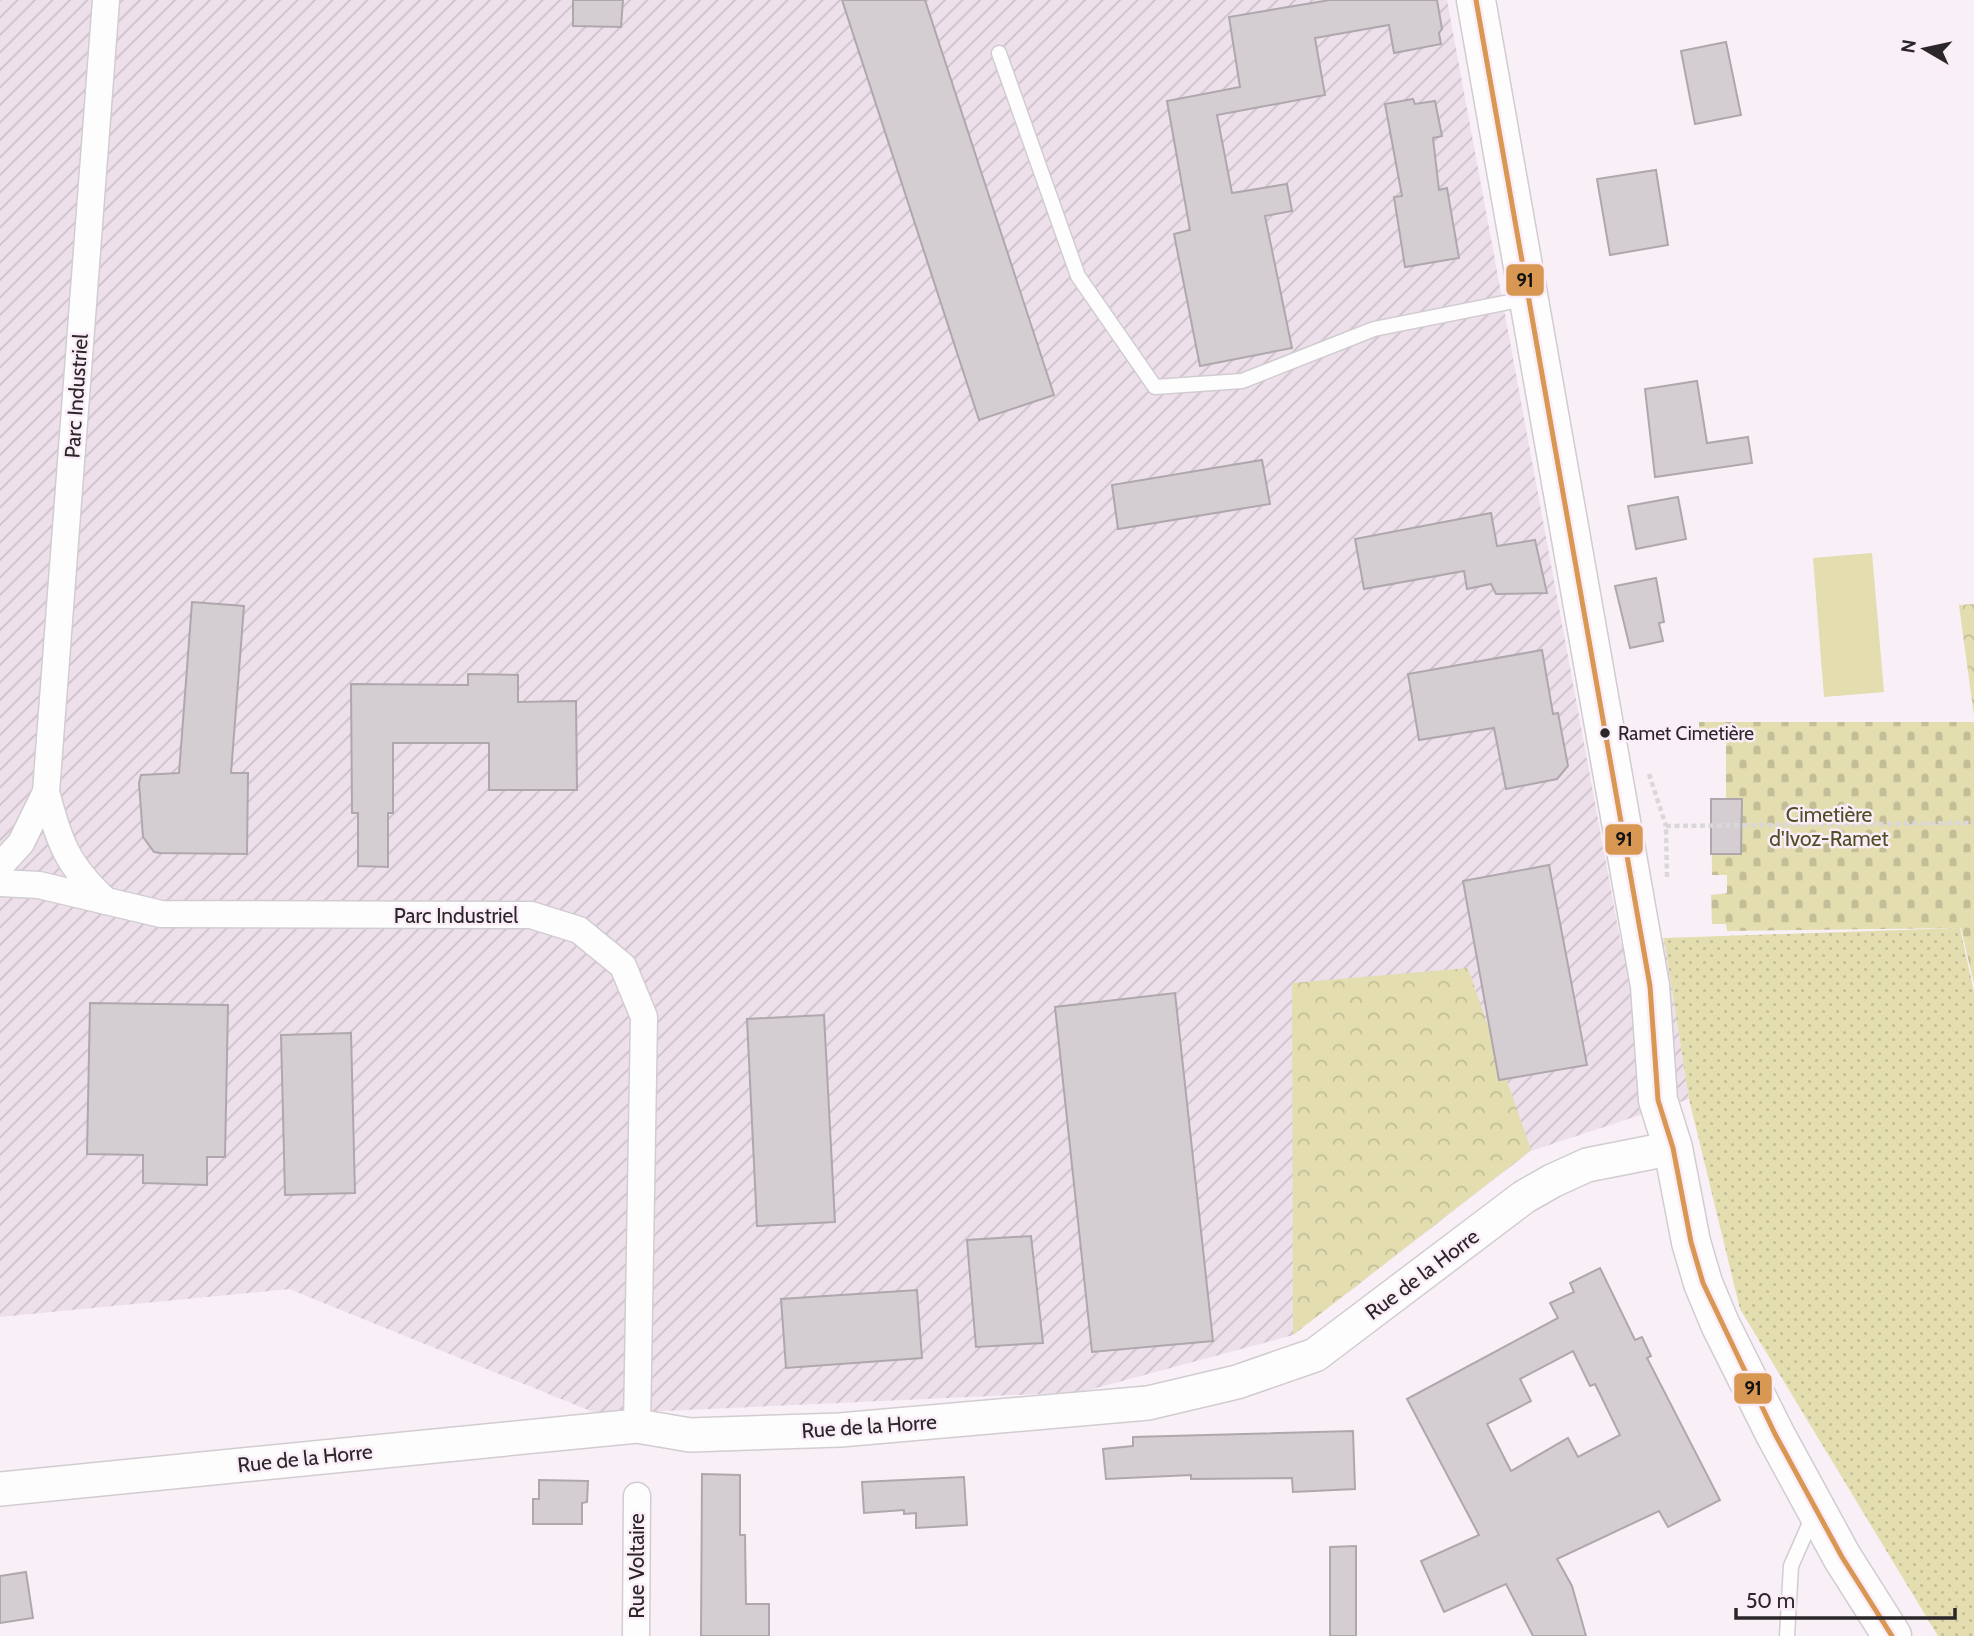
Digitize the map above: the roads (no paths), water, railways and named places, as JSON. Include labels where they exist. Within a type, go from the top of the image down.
[{"type":"main road","points":[[1476,0],[1650,986],[1658,1100],[1672,1148],[1691,1242],[1703,1283],[1736,1358],[1816,1510],[1892,1636]]},
{"type":"street","name":"Parc Industriel","points":[[106,0],[46,792],[60,844],[79,876],[106,902]]},
{"type":"street","name":"Parc Industriel","points":[[0,866],[21,843],[46,792]]},
{"type":"street","name":"Parc Industriel","points":[[0,884],[38,885],[161,914],[531,915],[579,930],[623,966],[644,1017],[637,1426]]},
{"type":"street","name":"Rue de la Horre","points":[[0,1489],[637,1426],[690,1435],[840,1430],[1147,1403],[1237,1382],[1315,1354],[1524,1197],[1587,1165],[1672,1148]]},
{"type":"street","name":"Rue Voltaire","points":[[636,1636],[637,1496]]},
{"type":"lane","points":[[999,53],[1078,276],[1155,387],[1242,381],[1374,329],[1529,298]]},
{"type":"lane","points":[[1787,1636],[1791,1566],[1816,1510]]},
{"type":"place","name":"Ramet Cimetière","points":[[1605,733]]},
{"type":"park label","name":"Cimetière d'Ivoz-Ramet","points":[[1829,826]]}]
